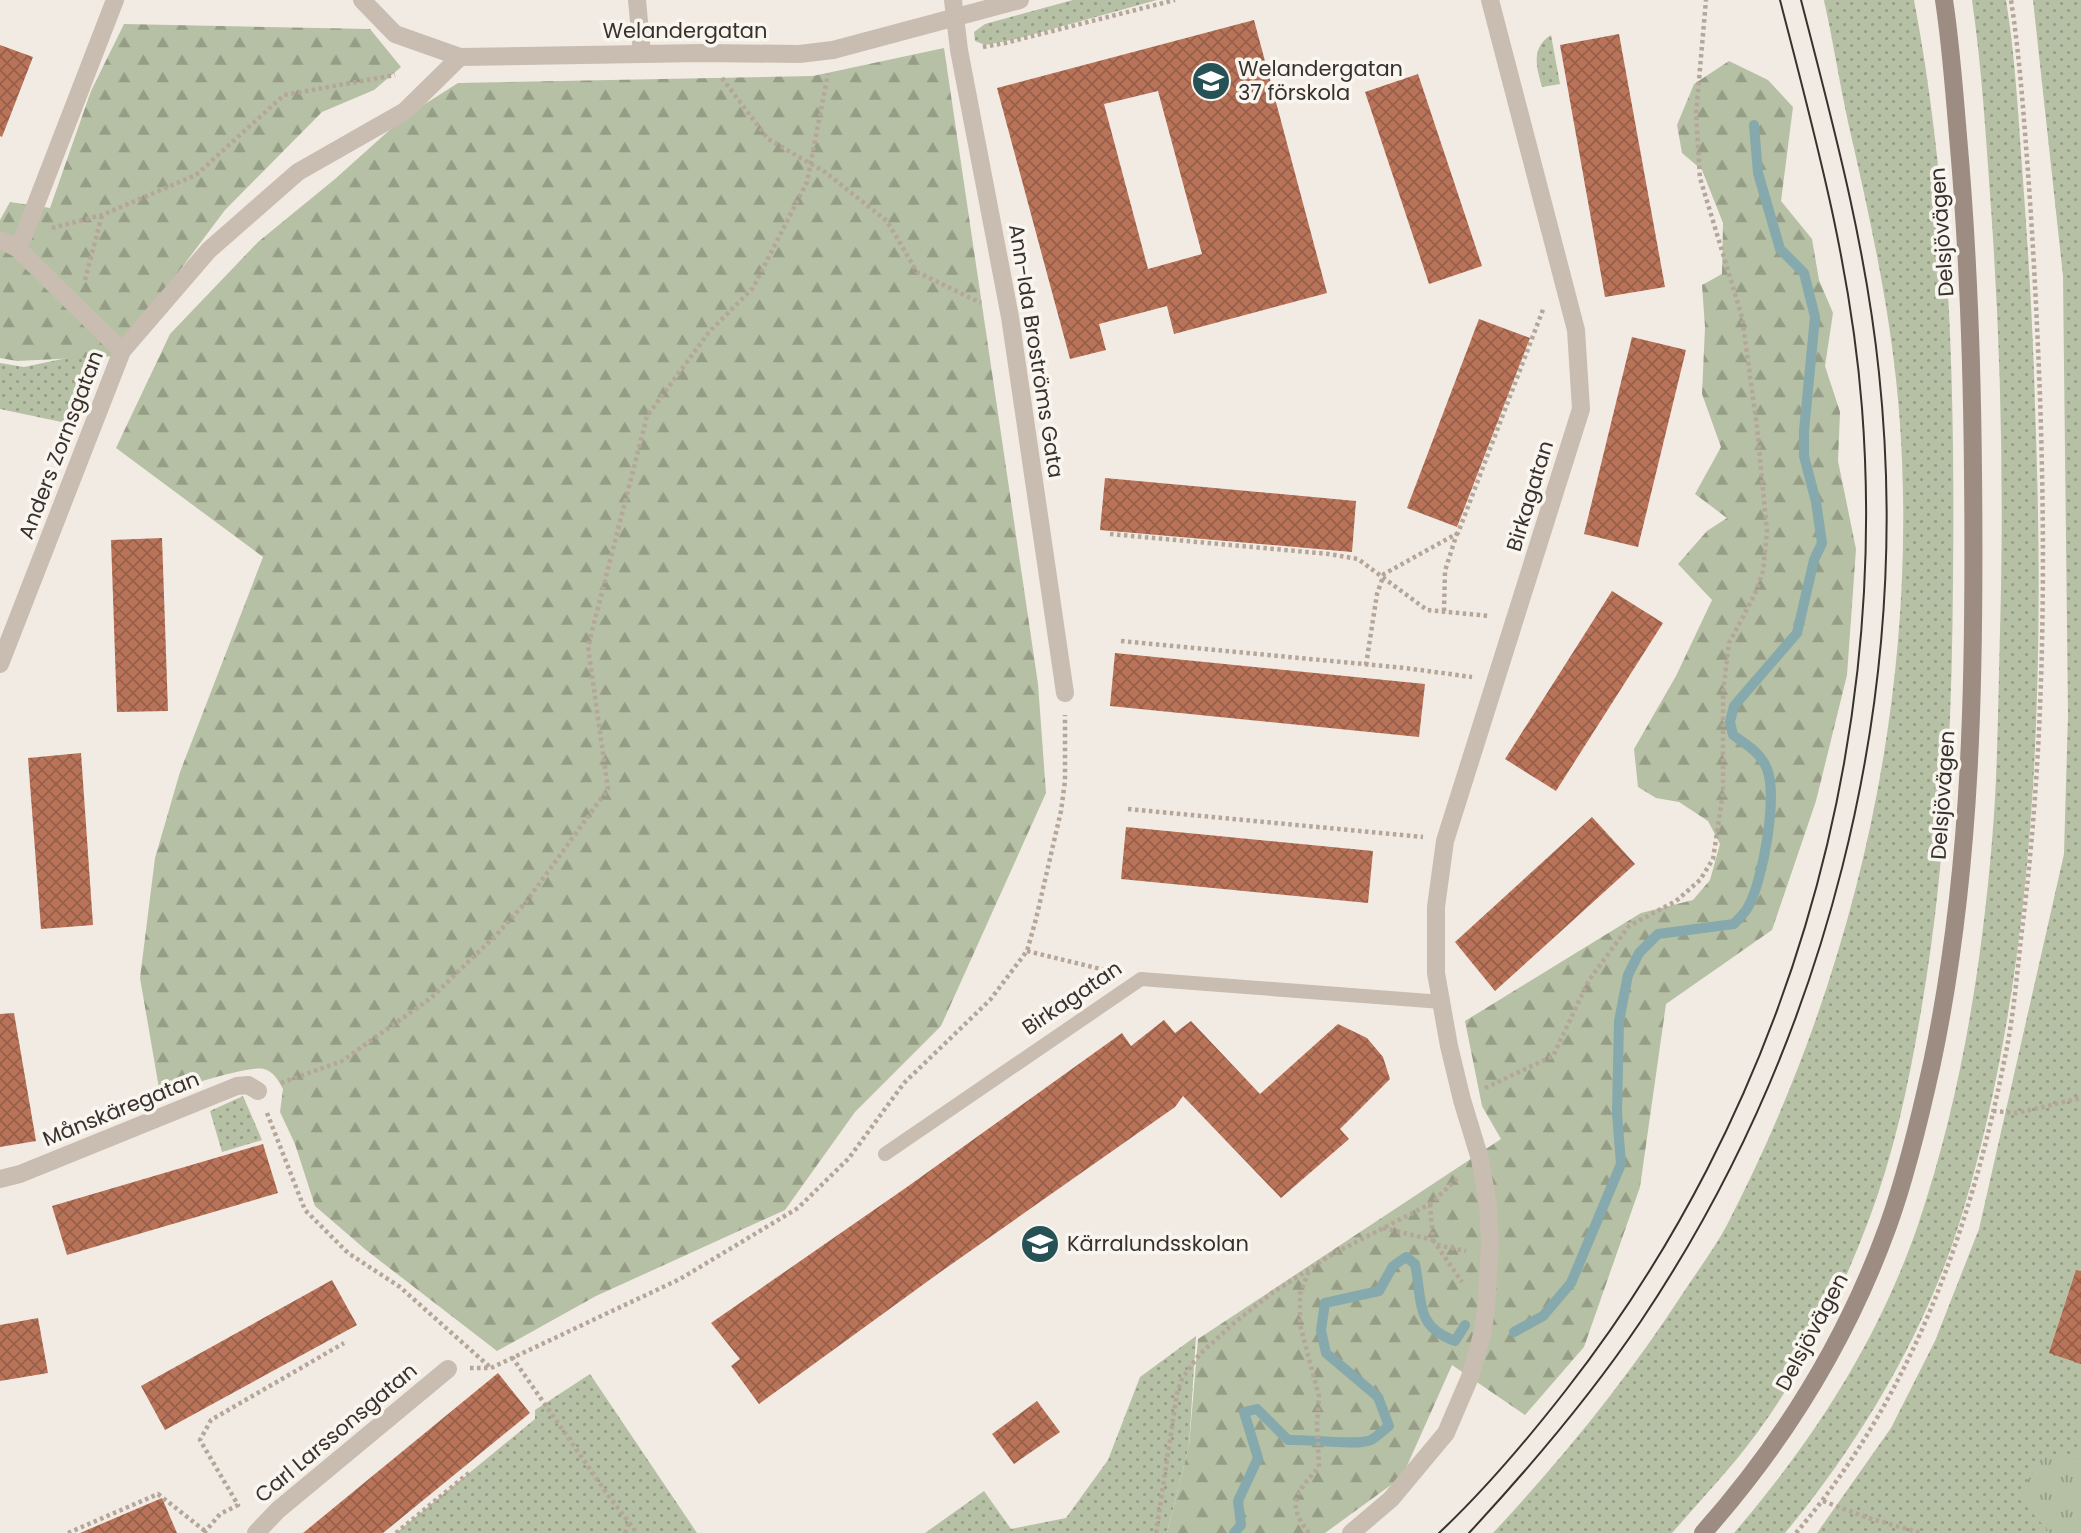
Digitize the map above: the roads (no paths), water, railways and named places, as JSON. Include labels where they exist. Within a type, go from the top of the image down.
[{"type":"street","points":[[20,242],[115,0]]},
{"type":"street","name":"Welandergatan","points":[[362,0],[395,34],[460,57],[702,52],[799,54],[833,50],[954,9],[1020,0]]},
{"type":"street","points":[[637,0],[642,54]]},
{"type":"street","name":"Birkagatan","points":[[1351,1533],[1391,1499],[1446,1433],[1470,1377],[1482,1335],[1490,1244],[1488,1206],[1480,1159],[1462,1100],[1441,1002],[1436,973],[1436,906],[1445,841],[1581,409],[1576,330],[1490,0]]},
{"type":"street","name":"Delsjövägen","points":[[1703,1533],[1790,1422],[1835,1345],[1860,1294],[1906,1171],[1945,998],[1959,891],[1969,773],[1974,569],[1969,310],[1955,86],[1944,0]]},
{"type":"street","name":"Ann-Ida Broströms Gata","points":[[954,9],[959,50],[1010,317],[1065,693]]},
{"type":"street","name":"Anders Zornsgatan","points":[[0,664],[122,351],[209,250],[278,189],[298,172],[405,111],[460,57]]},
{"type":"street","points":[[0,240],[20,242],[78,308],[122,351]]},
{"type":"street","name":"Månskäregatan","points":[[0,1179],[20,1174],[237,1086],[247,1085],[258,1091]]},
{"type":"street","name":"Carl Larssonsgatan","points":[[256,1533],[278,1510],[448,1368]]},
{"type":"lane","name":"Birkagatan","points":[[885,1154],[1141,979],[1441,1002]]},
{"type":"waterway","points":[[1514,1332],[1543,1316],[1571,1283],[1621,1164],[1617,1113],[1619,1021],[1628,975],[1639,953],[1658,934],[1734,924],[1754,895],[1764,859],[1771,798],[1767,769],[1757,754],[1733,735],[1730,722],[1734,706],[1797,633],[1814,560],[1822,543],[1816,502],[1804,456],[1815,317],[1804,273],[1780,249],[1758,173],[1754,125]]},
{"type":"waterway","points":[[1234,1533],[1241,1525],[1238,1501],[1258,1458],[1244,1412],[1257,1409],[1288,1440],[1364,1442],[1373,1439],[1389,1426],[1378,1397],[1326,1353],[1321,1330],[1325,1303],[1379,1291],[1393,1266],[1406,1257],[1415,1264],[1420,1301],[1426,1320],[1442,1335],[1455,1341],[1465,1325]]},
{"type":"tram line","points":[[1439,1533],[1506,1464],[1566,1390],[1642,1283],[1707,1169],[1762,1050],[1805,926],[1837,799],[1858,670],[1866,539],[1862,408],[1849,303],[1830,202],[1780,0]]},
{"type":"tram line","points":[[1469,1533],[1581,1404],[1641,1321],[1705,1215],[1761,1103],[1806,987],[1842,868],[1868,745],[1882,622],[1886,497],[1879,373],[1866,279],[1847,185],[1801,0]]},
{"type":"place","name":"Welandergatan 37 förskola","points":[[1211,81]]},
{"type":"place","name":"Kärralundsskolan","points":[[1040,1244]]}]
